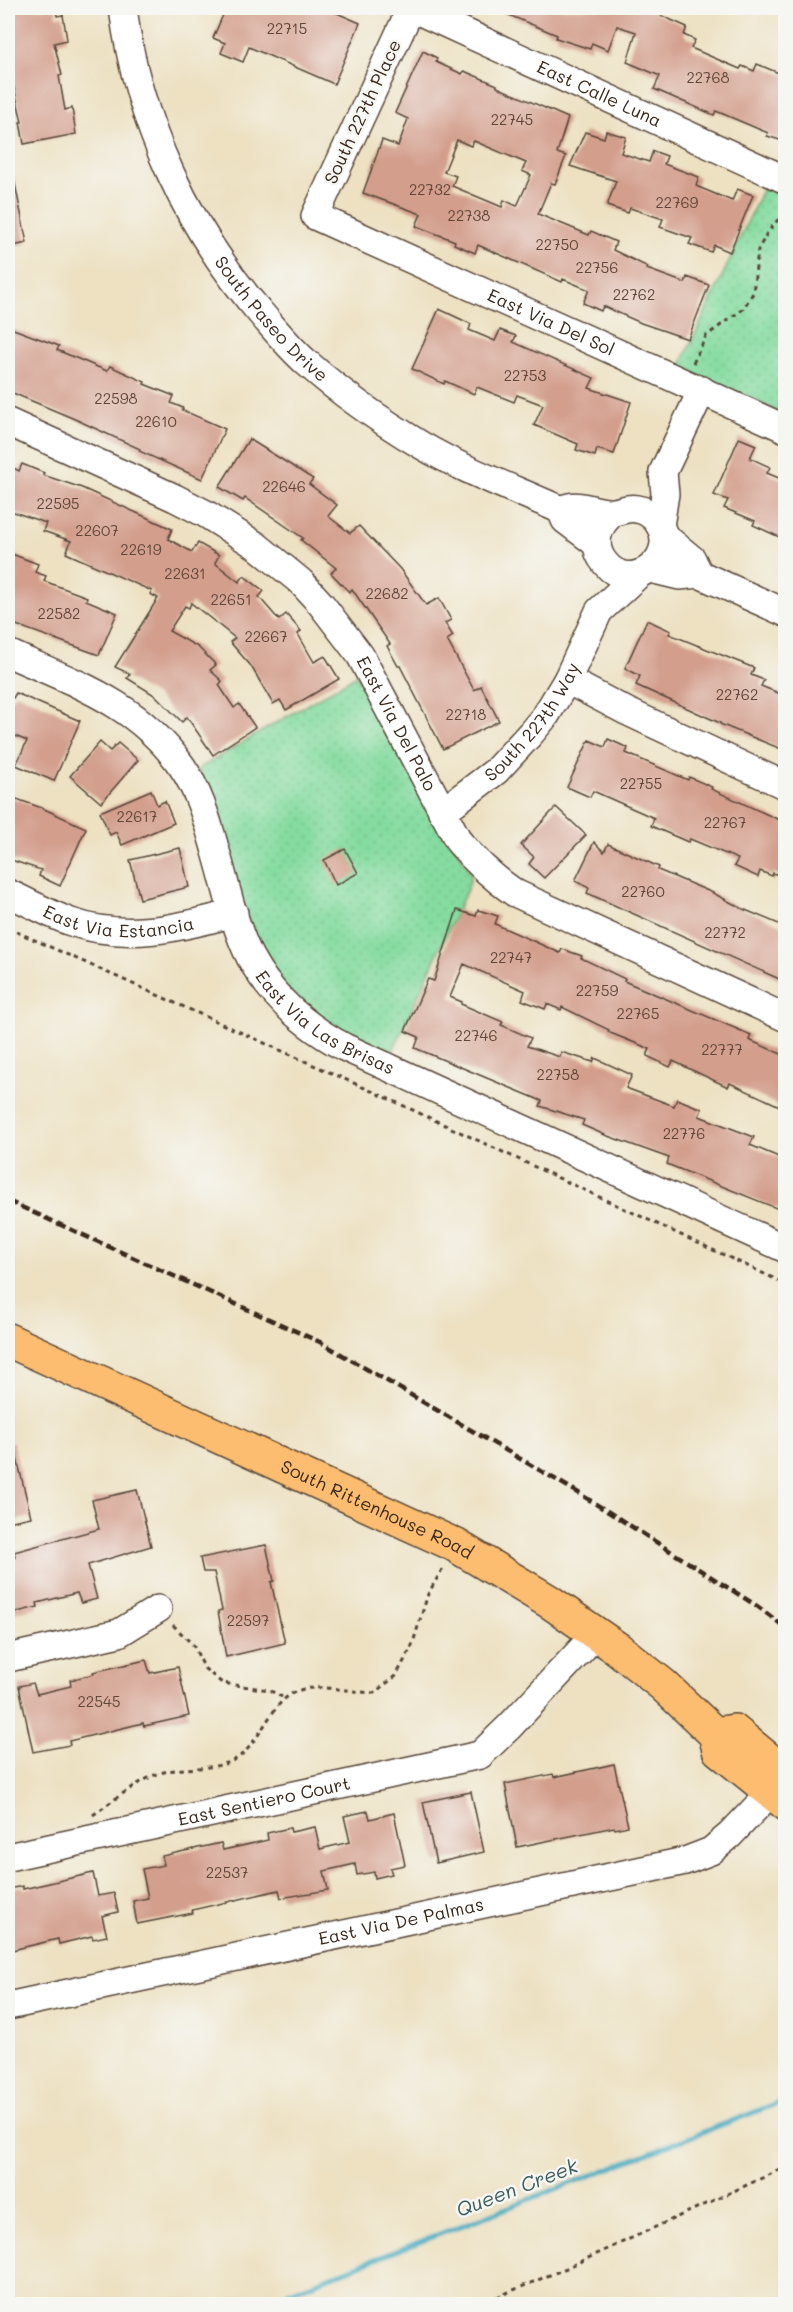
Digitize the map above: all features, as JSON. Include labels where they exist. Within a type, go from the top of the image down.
[{"type":"main road","name":"South Rittenhouse Road","points":[[8,1340],[455,1545],[550,1602],[596,1634],[663,1684],[715,1734],[734,1731],[781,1790]]},
{"type":"street","name":"South Paseo Drive","points":[[123,8],[138,85],[157,142],[174,181],[208,244],[261,314],[306,362],[388,425],[446,458],[561,510],[565,520],[600,552]]},
{"type":"street","name":"East Calle Luna","points":[[412,8],[786,180]]},
{"type":"street","name":"South 227th Place","points":[[315,216],[412,8]]},
{"type":"street","name":"East Via Del Sol","points":[[315,216],[786,429]]},
{"type":"street","points":[[645,572],[662,554],[665,494],[663,472],[691,386]]},
{"type":"street","name":"East Via Del Palo","points":[[8,422],[206,514],[257,546],[301,582],[360,655],[459,842],[476,863],[515,893],[786,1018]]},
{"type":"street","points":[[663,472],[653,477],[620,510],[601,525],[597,534],[600,552],[615,572],[631,576],[645,572],[679,576],[699,574],[786,614]]},
{"type":"street","name":"South Paseo Drive","points":[[561,510],[571,505],[620,510]]},
{"type":"street","points":[[620,510],[646,512],[662,531],[692,559],[699,574]]},
{"type":"street","name":"South 227th Way","points":[[599,611],[597,580],[600,552]]},
{"type":"street","name":"South 227th Way","points":[[442,812],[475,789],[514,753],[546,715],[567,680],[599,611],[645,572]]},
{"type":"street","name":"East Via Las Brisas","points":[[8,653],[113,702],[146,725],[164,744],[181,765],[195,788],[207,819],[234,914],[249,955],[264,978],[295,1013],[321,1035],[786,1250]]},
{"type":"street","points":[[567,680],[626,711],[786,786]]},
{"type":"street","name":"East Via Estancia","points":[[8,893],[71,922],[121,932],[151,932],[183,927],[234,914]]},
{"type":"street","points":[[8,1658],[119,1633],[158,1609]]},
{"type":"street","name":"East Sentiero Court","points":[[8,1853],[480,1755],[596,1634]]},
{"type":"street","name":"East Via De Palmas","points":[[8,2007],[685,1861],[711,1851],[781,1790]]},
{"type":"path","points":[[691,386],[695,359],[706,336],[743,309],[753,293],[758,250],[767,233],[786,210]]},
{"type":"path","points":[[8,928],[387,1098],[786,1284]]},
{"type":"path","points":[[88,1818],[162,1772],[229,1763],[244,1751],[284,1698],[300,1690],[323,1688],[374,1693],[396,1676],[412,1646],[428,1594],[455,1545]]},
{"type":"path","points":[[158,1609],[193,1645],[205,1669],[222,1683],[269,1690],[284,1698]]},
{"type":"path","points":[[480,2304],[562,2270],[786,2167]]},
{"type":"green space","points":[[765,184],[785,193],[785,415],[680,367]]},
{"type":"green space","points":[[357,675],[471,874],[469,885],[391,1055],[325,1024],[299,1003],[272,969],[245,911],[198,769]]},
{"type":"building","points":[[56,8],[57,16],[63,15],[67,40],[54,43],[62,75],[59,76],[65,110],[72,108],[76,134],[24,144],[20,122],[22,122],[13,84],[8,85],[8,10]]},
{"type":"building","points":[[226,8],[325,8],[360,23],[334,84],[249,47],[243,62],[221,53],[225,43],[213,38]]},
{"type":"building","points":[[492,8],[644,8],[687,27],[684,35],[695,40],[691,48],[740,69],[742,66],[754,71],[757,64],[786,76],[786,142],[767,136],[768,133],[716,111],[714,115],[654,89],[660,76],[627,62],[636,32],[617,26],[608,50],[592,43],[590,49],[556,38],[557,35]]},
{"type":"building","points":[[423,51],[437,58],[436,62],[462,74],[464,71],[497,85],[497,87],[568,118],[557,153],[566,156],[555,184],[551,183],[538,214],[589,235],[591,231],[616,242],[613,250],[648,267],[647,269],[685,283],[687,277],[709,285],[688,339],[641,323],[603,306],[601,311],[583,303],[589,290],[563,279],[562,282],[478,245],[475,253],[454,244],[455,241],[416,226],[421,214],[363,193],[382,140],[398,146],[408,119],[395,113]],"holes":[[[457,140],[471,146],[474,141],[526,163],[522,171],[531,175],[517,206],[504,200],[502,207],[452,186],[456,176],[444,172]]]},
{"type":"building","points":[[606,131],[626,137],[621,153],[649,162],[653,151],[667,156],[664,164],[699,177],[696,186],[732,201],[737,189],[753,195],[730,252],[714,245],[711,252],[689,244],[692,238],[660,227],[663,219],[630,208],[628,213],[607,206],[616,181],[570,166],[585,132],[604,138]]},
{"type":"building","points":[[14,179],[27,243],[8,247],[8,180]]},
{"type":"building","points":[[439,309],[471,324],[469,330],[495,341],[500,330],[516,336],[513,342],[594,378],[589,388],[631,402],[614,454],[597,449],[595,456],[576,450],[578,444],[534,425],[543,405],[517,395],[514,402],[477,387],[474,394],[445,381],[444,384],[412,369]]},
{"type":"building","points":[[8,327],[59,346],[57,350],[107,371],[110,366],[145,382],[144,384],[174,396],[171,403],[183,408],[182,410],[225,429],[202,479],[77,420],[8,391]]},
{"type":"building","points":[[739,438],[756,445],[750,458],[770,467],[767,473],[786,481],[786,540],[753,525],[755,521],[724,508],[728,500],[714,495]]},
{"type":"building","points":[[249,439],[313,479],[309,484],[337,505],[328,516],[350,533],[359,526],[400,569],[426,605],[439,598],[451,620],[445,623],[453,636],[447,640],[474,690],[481,686],[499,721],[443,749],[400,666],[387,646],[390,644],[352,589],[349,592],[331,573],[336,568],[301,540],[303,538],[245,498],[243,501],[219,487]]},
{"type":"building","points":[[22,464],[44,473],[43,475],[82,488],[172,529],[168,539],[192,552],[198,543],[219,555],[215,563],[239,582],[244,576],[264,591],[259,597],[279,620],[286,614],[301,631],[298,634],[314,662],[325,656],[339,679],[286,710],[280,700],[273,704],[251,666],[230,642],[235,638],[191,603],[189,608],[185,606],[169,631],[198,647],[216,665],[210,670],[222,681],[219,685],[234,708],[239,704],[255,727],[213,755],[187,717],[182,722],[156,696],[127,678],[130,674],[115,667],[158,598],[150,594],[152,591],[66,553],[71,541],[43,531],[46,523],[8,510],[8,465],[19,471]]},
{"type":"building","points":[[12,554],[38,564],[35,572],[46,576],[44,581],[87,597],[86,600],[117,613],[99,655],[8,622],[8,565]]},
{"type":"building","points":[[647,620],[671,631],[669,634],[754,668],[751,675],[764,680],[761,686],[786,696],[786,751],[720,724],[636,685],[640,676],[625,668]]},
{"type":"building","points":[[16,693],[80,721],[54,781],[16,765],[27,741],[8,733],[8,696],[13,698]]},
{"type":"building","points":[[608,739],[628,748],[626,753],[688,780],[689,777],[712,787],[711,789],[786,823],[786,878],[760,871],[758,877],[734,866],[738,859],[690,839],[688,842],[651,826],[654,818],[593,791],[590,797],[567,787],[589,740],[605,747]]},
{"type":"building","points":[[100,742],[110,751],[118,743],[138,760],[101,803],[70,776]]},
{"type":"building","points":[[151,790],[157,805],[165,801],[174,823],[122,845],[116,832],[110,835],[100,812]]},
{"type":"building","points":[[8,796],[42,808],[86,828],[60,886],[39,876],[41,870],[8,859]]},
{"type":"building","points":[[556,807],[586,835],[544,878],[529,864],[534,857],[521,845]]},
{"type":"building","points":[[594,842],[604,852],[608,844],[659,867],[658,870],[786,927],[786,982],[587,893],[589,888],[575,881]]},
{"type":"building","points":[[180,848],[189,887],[140,899],[130,860]]},
{"type":"building","points":[[345,849],[358,873],[336,885],[324,860]]},
{"type":"building","points":[[457,910],[476,916],[478,910],[498,916],[495,924],[560,953],[562,949],[582,956],[581,958],[625,979],[624,981],[751,1035],[749,1040],[786,1056],[786,1109],[730,1083],[728,1087],[673,1061],[670,1067],[647,1056],[650,1049],[608,1032],[609,1030],[562,1007],[561,1010],[547,1004],[545,1009],[522,1000],[525,991],[464,964],[450,997],[503,1022],[501,1025],[531,1038],[527,1046],[560,1057],[561,1052],[593,1062],[595,1058],[632,1075],[626,1088],[674,1106],[677,1099],[702,1109],[699,1116],[754,1137],[750,1145],[786,1160],[786,1212],[667,1164],[669,1158],[605,1135],[582,1125],[584,1120],[540,1106],[542,1101],[415,1048],[419,1037],[405,1031],[428,979],[434,981]]},
{"type":"building","points":[[13,1442],[31,1517],[8,1522],[8,1443]]},
{"type":"building","points":[[137,1490],[151,1546],[88,1565],[97,1599],[81,1603],[77,1593],[37,1603],[38,1607],[8,1614],[8,1559],[15,1557],[14,1552],[99,1529],[92,1500]]},
{"type":"building","points":[[266,1545],[274,1581],[271,1582],[285,1643],[226,1657],[218,1611],[222,1610],[214,1572],[203,1572],[200,1558]]},
{"type":"building","points":[[146,1660],[150,1673],[178,1667],[189,1716],[144,1726],[143,1723],[69,1741],[70,1745],[33,1752],[19,1686],[33,1683],[37,1694],[71,1686],[70,1680],[94,1674],[93,1672]]},
{"type":"building","points":[[614,1764],[628,1826],[517,1847],[505,1784],[553,1774],[554,1777]]},
{"type":"building","points":[[471,1792],[484,1852],[436,1863],[423,1802]]},
{"type":"building","points":[[368,1811],[370,1819],[394,1813],[405,1865],[390,1868],[392,1874],[375,1878],[374,1872],[357,1875],[355,1864],[324,1871],[328,1890],[281,1898],[279,1890],[192,1910],[193,1913],[137,1924],[133,1901],[148,1898],[142,1869],[164,1865],[162,1856],[221,1843],[223,1850],[268,1840],[267,1833],[290,1828],[291,1832],[315,1827],[320,1849],[350,1842],[344,1816]]},
{"type":"building","points":[[93,1873],[98,1896],[114,1893],[118,1912],[102,1916],[107,1936],[93,1939],[92,1936],[59,1944],[58,1939],[8,1951],[8,1889],[23,1886],[23,1889]]},
{"type":"waterway","name":"Queen Creek","points":[[259,2304],[786,2100]]},
{"type":"railway","points":[[8,1201],[322,1343],[577,1492],[757,1606],[786,1628]]}]
